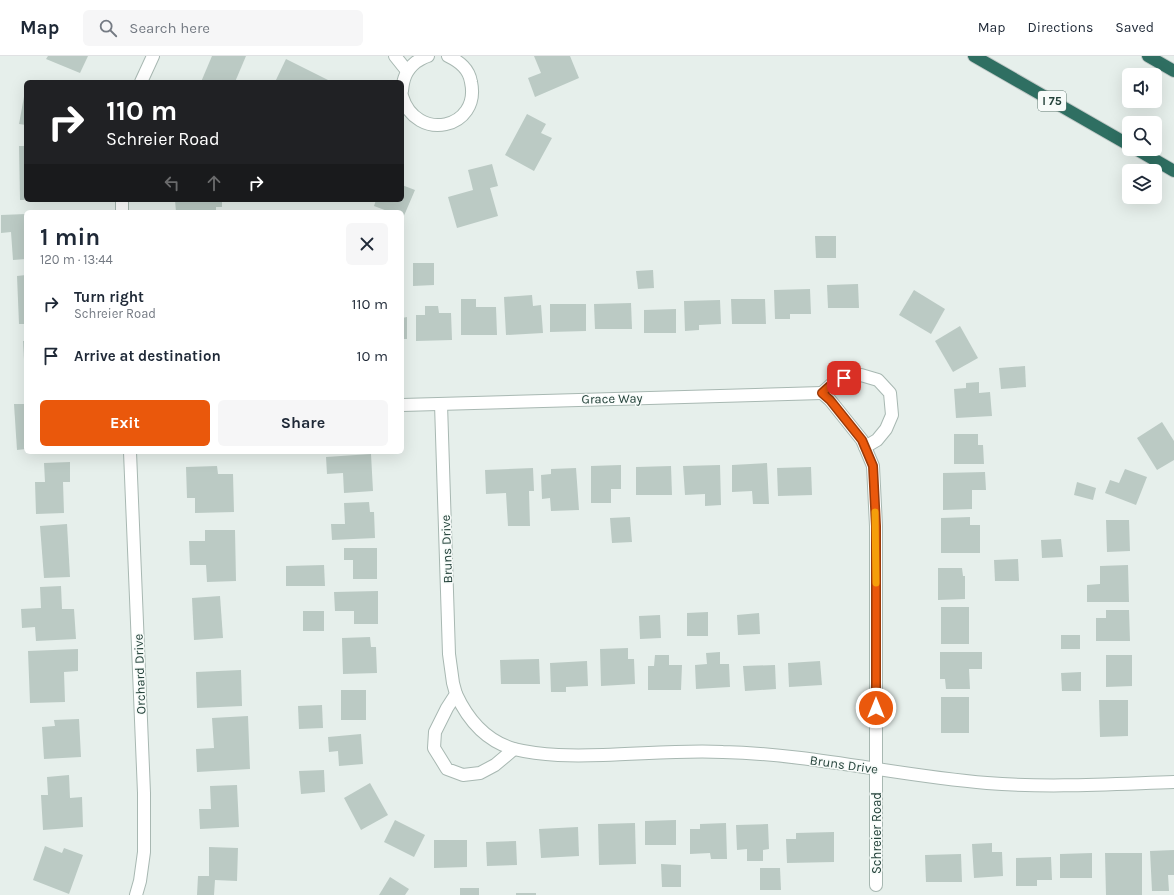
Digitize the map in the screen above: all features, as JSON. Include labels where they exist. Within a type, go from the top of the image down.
[{"type":"highway","name":"I 75","points":[[974,56],[1122,141]]},
{"type":"highway","points":[[1148,56],[1174,71]]},
{"type":"highway","points":[[1148,156],[1174,171]]},
{"type":"street","points":[[141,80],[153,56]]},
{"type":"street","points":[[395,56],[407,71]]},
{"type":"street","points":[[403,80],[409,68],[424,57],[428,56]]},
{"type":"street","points":[[404,103],[415,118],[430,125],[445,125],[462,117],[470,106],[473,92],[470,74],[458,61],[448,56]]},
{"type":"street","points":[[822,393],[833,383],[844,378],[861,375],[878,380],[890,393],[892,415],[886,429],[877,440],[865,447]]},
{"type":"street","name":"Grace Way","points":[[404,405],[822,393]]},
{"type":"street","name":"Schreier Road","points":[[822,393],[830,400],[862,440],[873,466],[876,526],[876,885]]},
{"type":"street","name":"Bruns Drive","points":[[441,404],[449,654],[453,683],[456,694],[464,710],[478,729],[490,738],[514,748],[544,754],[573,756],[722,752],[781,755],[987,783],[1061,785],[1174,782]]},
{"type":"street","name":"Orchard Drive","points":[[130,454],[144,793],[144,852],[140,881],[136,895]]},
{"type":"street","points":[[456,694],[434,732],[434,748],[447,769],[462,775],[480,773],[495,765],[514,748]]},
{"type":"building","points":[[48,56],[88,56],[80,73],[46,59]]},
{"type":"building","points":[[212,56],[246,56],[236,80],[202,80]]},
{"type":"building","points":[[534,56],[570,56],[579,78],[535,97],[528,78],[541,73]]},
{"type":"building","points":[[286,59],[328,80],[276,80]]},
{"type":"building","points":[[24,96],[24,125],[19,124]]},
{"type":"building","points":[[527,114],[546,124],[541,133],[552,138],[534,171],[505,155]]},
{"type":"building","points":[[19,146],[24,146],[24,200],[20,200]]},
{"type":"building","points":[[492,164],[498,186],[490,188],[498,216],[457,228],[448,197],[473,190],[468,170]]},
{"type":"building","points":[[404,186],[415,190],[404,216],[404,210],[385,210],[374,206],[375,202],[404,202]]},
{"type":"building","points":[[175,202],[222,202],[222,207],[216,207],[216,210],[176,210]]},
{"type":"building","points":[[24,214],[24,259],[13,260],[11,232],[1,233],[1,215]]},
{"type":"building","points":[[815,236],[836,236],[836,258],[816,258]]},
{"type":"building","points":[[413,263],[434,263],[434,285],[413,286]]},
{"type":"building","points":[[653,270],[654,288],[638,289],[636,271]]},
{"type":"building","points":[[24,275],[24,324],[19,324],[17,276]]},
{"type":"building","points":[[858,284],[859,308],[828,308],[827,285]]},
{"type":"building","points":[[810,289],[811,314],[790,314],[790,319],[775,319],[774,290]]},
{"type":"building","points":[[914,290],[945,309],[931,334],[899,315]]},
{"type":"building","points":[[532,295],[533,306],[541,305],[543,333],[506,335],[504,297]]},
{"type":"building","points":[[461,299],[476,299],[476,307],[496,307],[497,335],[461,335]]},
{"type":"building","points":[[731,299],[765,299],[766,324],[732,324]]},
{"type":"building","points":[[720,300],[721,324],[699,325],[699,330],[685,331],[684,301]]},
{"type":"building","points":[[631,303],[632,329],[595,329],[594,304]]},
{"type":"building","points":[[550,304],[586,304],[586,331],[550,332]]},
{"type":"building","points":[[425,306],[438,306],[439,313],[451,313],[452,340],[416,341],[416,315],[425,315]]},
{"type":"building","points":[[676,309],[676,333],[644,333],[644,310]]},
{"type":"building","points":[[407,317],[407,339],[404,339],[404,318]]},
{"type":"building","points":[[960,326],[978,358],[953,372],[935,341]]},
{"type":"building","points":[[1025,366],[1026,387],[1001,389],[999,368]]},
{"type":"building","points":[[979,382],[979,393],[990,392],[992,416],[956,418],[954,389],[966,388],[966,383]]},
{"type":"building","points":[[14,404],[24,404],[24,449],[17,450]]},
{"type":"building","points":[[1162,422],[1174,441],[1174,460],[1157,470],[1137,438]]},
{"type":"building","points":[[954,434],[978,434],[978,445],[983,445],[984,464],[954,464]]},
{"type":"building","points":[[371,454],[373,491],[344,493],[343,473],[327,474],[326,457]]},
{"type":"building","points":[[70,462],[70,482],[63,482],[64,513],[36,514],[35,482],[45,482],[44,463]]},
{"type":"building","points":[[767,463],[769,504],[753,504],[752,491],[732,492],[732,465]]},
{"type":"building","points":[[621,465],[621,489],[611,489],[611,503],[591,503],[591,466]]},
{"type":"building","points":[[720,465],[721,505],[705,506],[705,494],[685,495],[683,466]]},
{"type":"building","points":[[217,466],[218,474],[233,474],[234,512],[195,513],[195,498],[187,498],[186,467]]},
{"type":"building","points":[[671,466],[672,495],[636,495],[636,467]]},
{"type":"building","points":[[811,467],[812,495],[778,496],[777,468]]},
{"type":"building","points":[[533,468],[534,491],[529,491],[530,526],[508,526],[506,493],[486,494],[485,470]]},
{"type":"building","points":[[576,468],[579,510],[551,511],[550,498],[542,499],[541,475],[551,474],[551,469]]},
{"type":"building","points":[[1125,469],[1147,477],[1136,505],[1105,493],[1110,480],[1119,483]]},
{"type":"building","points":[[985,472],[986,490],[972,490],[972,509],[943,510],[943,473]]},
{"type":"building","points":[[1077,482],[1096,488],[1093,500],[1074,495]]},
{"type":"building","points":[[369,502],[370,512],[374,512],[375,538],[332,540],[331,524],[345,524],[344,503]]},
{"type":"building","points":[[630,517],[632,542],[612,543],[610,518]]},
{"type":"building","points":[[970,517],[970,525],[980,525],[980,553],[941,553],[941,518]]},
{"type":"building","points":[[1106,520],[1129,520],[1130,551],[1107,552]]},
{"type":"building","points":[[67,524],[70,577],[44,578],[40,526]]},
{"type":"building","points":[[205,530],[235,530],[236,581],[207,582],[206,565],[190,565],[189,541],[205,541]]},
{"type":"building","points":[[1061,539],[1063,557],[1042,558],[1041,540]]},
{"type":"building","points":[[344,548],[377,548],[377,579],[353,579],[353,560],[344,560]]},
{"type":"building","points":[[1018,559],[1019,581],[995,581],[994,560]]},
{"type":"building","points":[[324,565],[325,586],[286,586],[286,566]]},
{"type":"building","points":[[1128,565],[1129,602],[1087,602],[1087,585],[1100,584],[1100,566]]},
{"type":"building","points":[[938,568],[962,568],[963,576],[965,576],[965,599],[938,600]]},
{"type":"building","points":[[61,586],[62,609],[74,609],[76,639],[36,641],[35,627],[22,628],[21,609],[41,608],[40,587]]},
{"type":"building","points":[[378,591],[378,624],[354,624],[354,611],[335,611],[334,592]]},
{"type":"building","points":[[220,596],[223,638],[194,640],[192,598]]},
{"type":"building","points":[[941,607],[969,607],[969,644],[941,644]]},
{"type":"building","points":[[1106,610],[1129,610],[1130,641],[1096,641],[1096,618],[1106,618]]},
{"type":"building","points":[[303,611],[324,611],[324,631],[303,631]]},
{"type":"building","points":[[708,612],[708,636],[687,636],[687,613]]},
{"type":"building","points":[[759,613],[760,634],[738,635],[737,615]]},
{"type":"building","points":[[660,615],[661,638],[640,639],[639,616]]},
{"type":"building","points":[[1061,635],[1080,635],[1080,649],[1061,649]]},
{"type":"building","points":[[370,637],[371,647],[376,647],[377,673],[343,674],[342,638]]},
{"type":"building","points":[[628,648],[628,659],[634,659],[635,684],[601,686],[600,649]]},
{"type":"building","points":[[78,649],[78,671],[64,672],[65,702],[30,703],[28,651]]},
{"type":"building","points":[[720,652],[720,664],[729,664],[730,687],[696,689],[695,665],[707,664],[706,653]]},
{"type":"building","points":[[940,652],[982,652],[982,669],[969,669],[970,689],[946,689],[945,679],[940,679]]},
{"type":"building","points":[[655,655],[669,655],[669,665],[682,665],[681,690],[648,690],[648,666],[654,666]]},
{"type":"building","points":[[1106,655],[1132,655],[1132,686],[1106,687]]},
{"type":"building","points":[[539,659],[540,684],[501,684],[500,660]]},
{"type":"building","points":[[587,661],[588,686],[566,687],[566,692],[551,692],[550,663]]},
{"type":"building","points":[[820,661],[822,685],[789,687],[788,663]]},
{"type":"building","points":[[775,665],[776,689],[745,691],[743,666]]},
{"type":"building","points":[[241,670],[242,706],[197,708],[196,672]]},
{"type":"building","points":[[1081,672],[1081,691],[1062,691],[1061,673]]},
{"type":"building","points":[[341,690],[366,690],[366,720],[341,720]]},
{"type":"building","points":[[941,697],[969,697],[969,733],[941,733]]},
{"type":"building","points":[[1099,700],[1128,700],[1128,736],[1100,737]]},
{"type":"building","points":[[322,705],[323,728],[299,729],[298,706]]},
{"type":"building","points":[[248,716],[250,769],[197,772],[196,749],[214,748],[212,718]]},
{"type":"building","points":[[79,719],[81,757],[44,759],[42,727],[55,726],[54,720]]},
{"type":"building","points":[[361,734],[363,764],[339,766],[338,751],[329,752],[328,737]]},
{"type":"building","points":[[324,770],[325,792],[301,794],[299,771]]},
{"type":"building","points":[[69,775],[70,798],[82,797],[83,827],[43,830],[41,795],[48,795],[47,777]]},
{"type":"building","points":[[370,783],[388,815],[361,830],[344,798]]},
{"type":"building","points":[[237,785],[239,827],[200,829],[199,809],[211,809],[210,786]]},
{"type":"building","points":[[395,820],[425,835],[414,857],[384,842]]},
{"type":"building","points":[[676,820],[676,845],[645,845],[645,821]]},
{"type":"building","points":[[635,823],[636,864],[599,865],[598,824]]},
{"type":"building","points":[[726,823],[727,859],[711,859],[710,853],[690,854],[690,829],[700,829],[700,824]]},
{"type":"building","points":[[768,824],[769,849],[763,850],[763,861],[747,861],[747,849],[737,850],[736,825]]},
{"type":"building","points":[[578,827],[579,856],[541,858],[539,829]]},
{"type":"building","points":[[834,832],[834,862],[787,863],[786,839],[796,839],[796,833]]},
{"type":"building","points":[[434,840],[467,840],[467,867],[434,868]]},
{"type":"building","points":[[516,841],[517,865],[487,866],[486,842]]},
{"type":"building","points":[[992,843],[992,852],[1002,852],[1003,876],[974,878],[972,844]]},
{"type":"building","points":[[45,846],[62,853],[64,848],[83,855],[69,894],[33,880]]},
{"type":"building","points":[[209,847],[238,848],[237,881],[215,880],[214,895],[197,895],[198,876],[209,876]]},
{"type":"building","points":[[1174,850],[1174,875],[1168,875],[1169,891],[1152,891],[1150,851]]},
{"type":"building","points":[[1092,853],[1092,878],[1060,878],[1060,854]]},
{"type":"building","points":[[1105,853],[1142,853],[1142,895],[1106,895]]},
{"type":"building","points":[[961,854],[962,882],[926,882],[925,855]]},
{"type":"building","points":[[1051,857],[1052,880],[1037,880],[1037,886],[1016,886],[1016,858]]},
{"type":"building","points":[[661,864],[681,865],[681,887],[662,887]]},
{"type":"building","points":[[760,868],[780,868],[781,890],[760,890]]},
{"type":"building","points":[[390,877],[409,889],[405,895],[379,895]]},
{"type":"building","points":[[460,888],[479,888],[479,895],[460,895]]},
{"type":"building","points":[[516,893],[536,893],[536,895],[516,895]]},
{"type":"slow traffic","points":[[875,512],[876,583]]},
{"type":"route","points":[[844,378],[833,383],[822,393],[830,400],[862,440],[873,466],[876,526],[876,708]]}]
